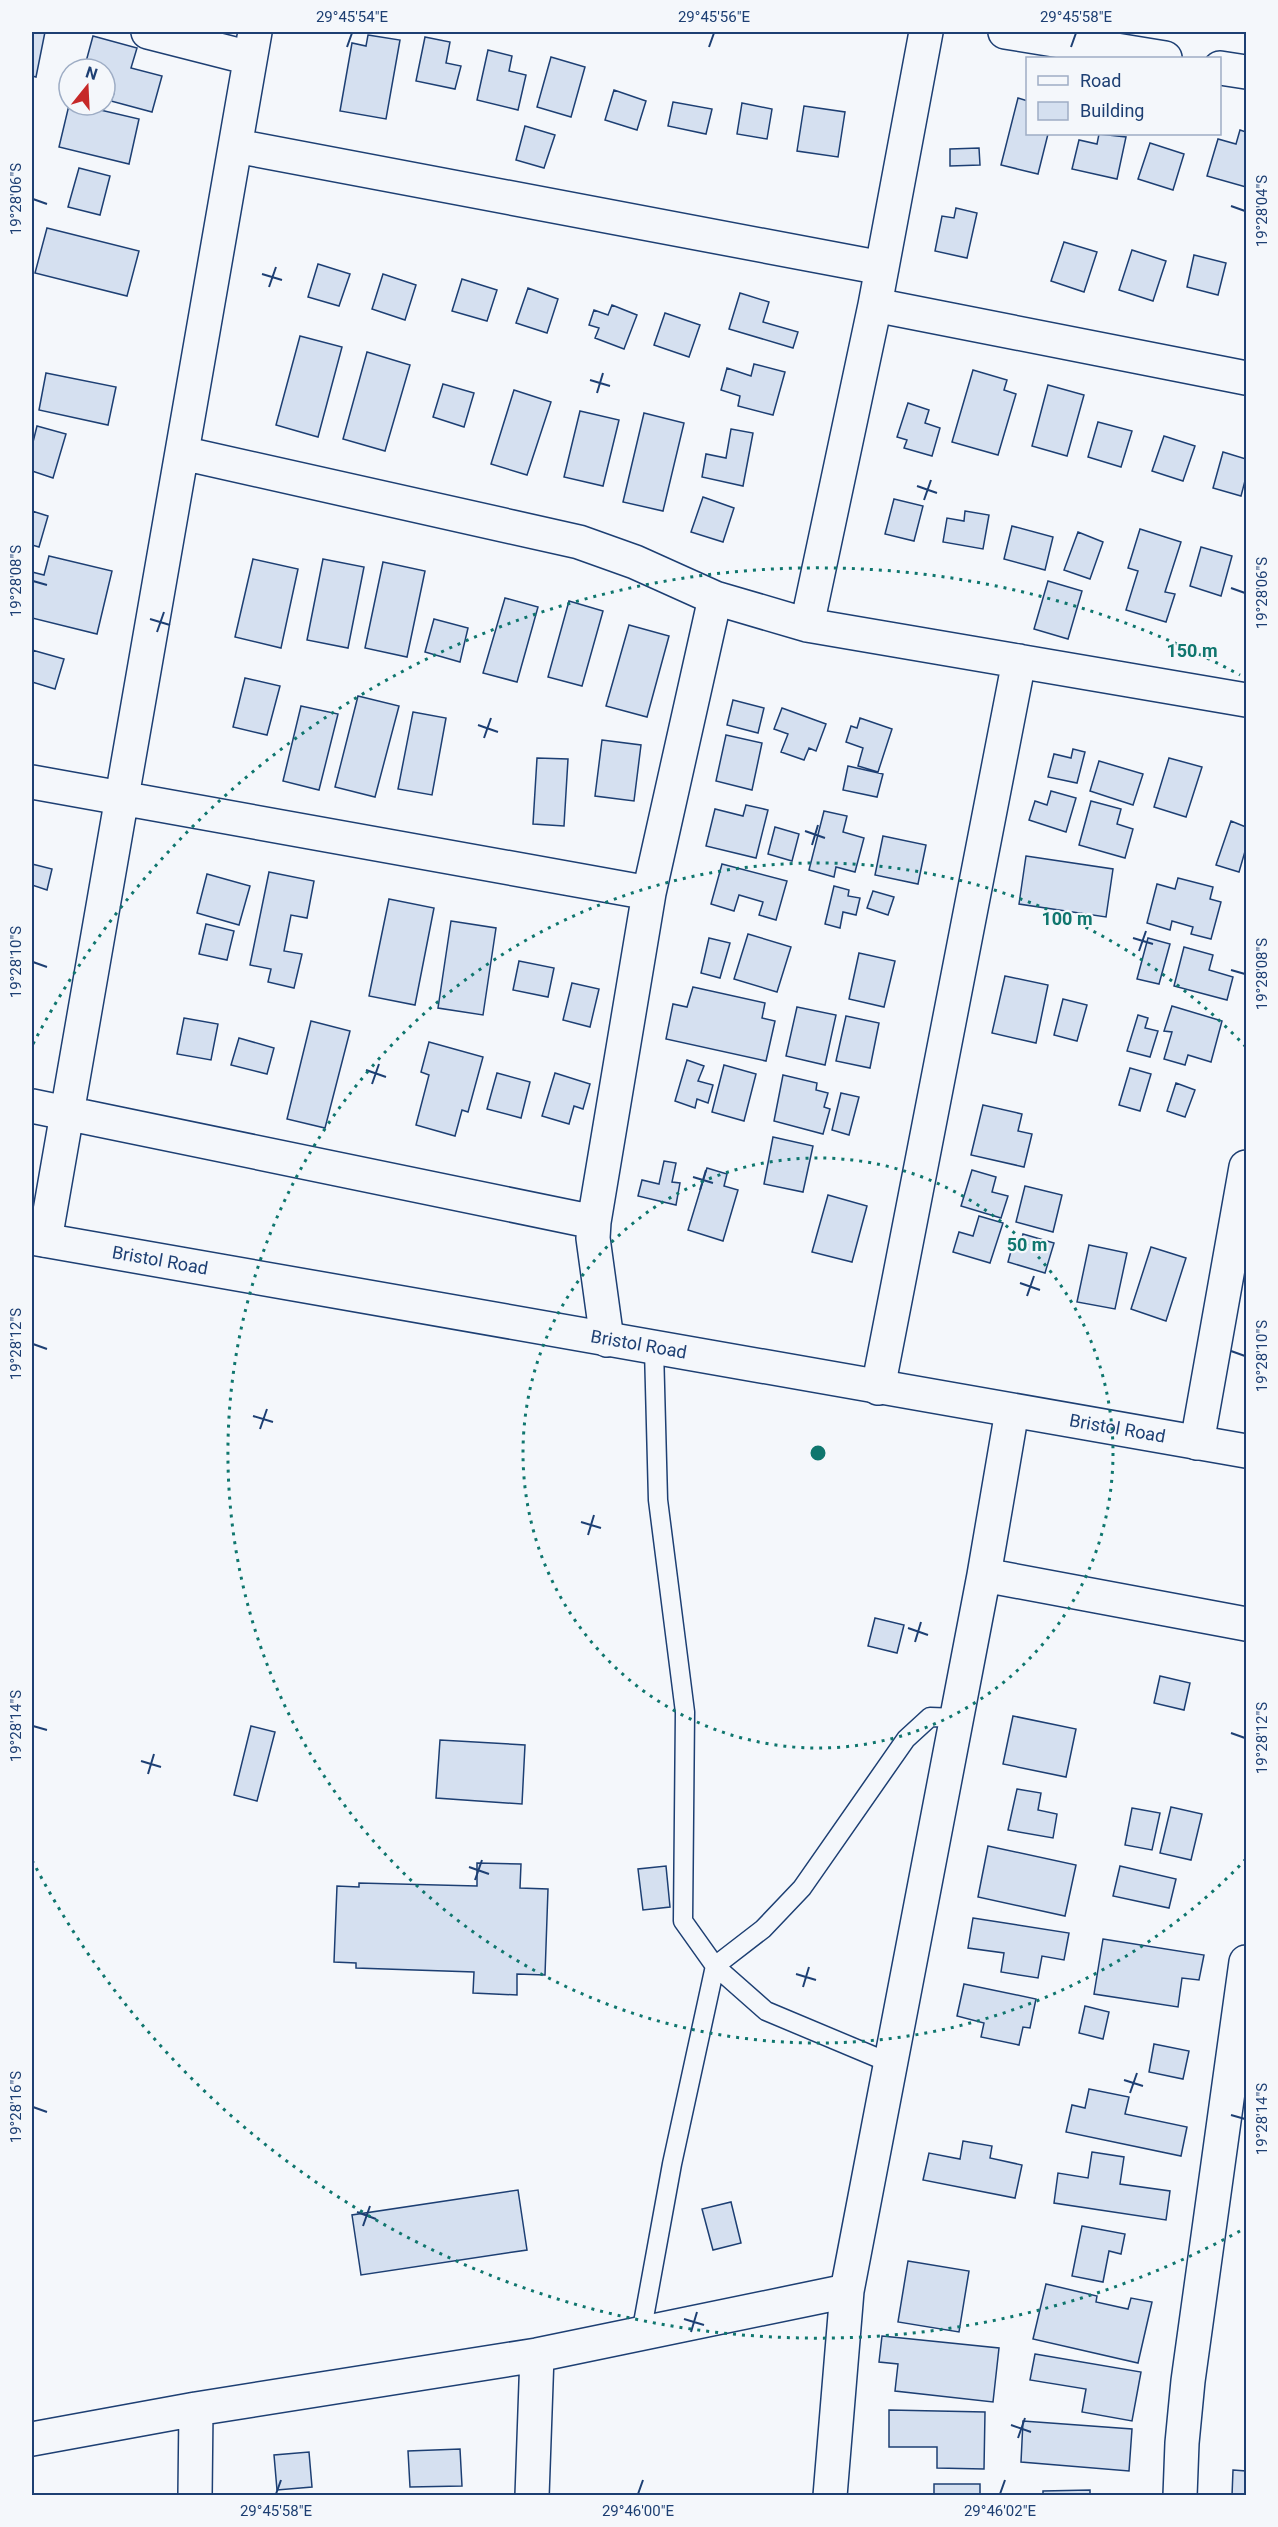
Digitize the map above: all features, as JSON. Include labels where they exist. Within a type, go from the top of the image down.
[{"type":"street","points":[[38,1239],[66,1112],[252,45],[148,32]]},
{"type":"street","points":[[807,625],[875,304],[926,32]]},
{"type":"street","points":[[1005,32],[1159,57]]},
{"type":"street","points":[[1221,68],[1246,72]]},
{"type":"street","points":[[236,146],[882,268]]},
{"type":"street","points":[[875,304],[1246,378]]},
{"type":"street","points":[[182,453],[579,542],[635,562],[715,598],[807,625],[1246,700]]},
{"type":"street","points":[[607,1340],[593,1238],[594,1222],[649,893],[715,598]]},
{"type":"street","points":[[878,1388],[1019,661]]},
{"type":"street","points":[[32,782],[649,893]]},
{"type":"street","points":[[32,1106],[594,1222]]},
{"type":"street","points":[[1197,1443],[1246,1167]]},
{"type":"street","name":"Bristol Road","points":[[38,1239],[1246,1451]]},
{"type":"street","points":[[830,2496],[847,2291],[984,1575],[1012,1411]]},
{"type":"street","points":[[984,1575],[1246,1624]]},
{"type":"street","points":[[1180,2496],[1188,2381],[1246,1962]]},
{"type":"street","points":[[32,2439],[196,2409],[537,2355],[847,2291]]},
{"type":"street","points":[[532,2496],[537,2355]]},
{"type":"street","points":[[195,2496],[196,2409]]},
{"type":"lane","points":[[654,1348],[657,1500],[685,1712],[683,1921],[715,1966],[766,2011],[890,2063]]},
{"type":"lane","points":[[641,2334],[672,2164],[715,1966],[763,1929],[802,1888],[906,1739],[930,1717],[957,1718]]},
{"type":"building","points":[[32,32],[45,32],[36,77],[32,76]]},
{"type":"building","points":[[368,35],[400,40],[386,119],[340,111],[352,43],[366,46]]},
{"type":"building","points":[[93,36],[137,48],[131,68],[162,76],[152,112],[117,103],[117,57],[87,57]]},
{"type":"building","points":[[425,37],[450,42],[446,63],[461,66],[455,89],[416,81]]},
{"type":"building","points":[[488,50],[512,56],[509,71],[526,75],[518,110],[477,100]]},
{"type":"building","points":[[551,57],[585,67],[571,117],[537,107]]},
{"type":"building","points":[[614,90],[646,101],[637,130],[605,120]]},
{"type":"building","points":[[1018,98],[1026,100],[1026,135],[1048,135],[1038,174],[1001,165]]},
{"type":"building","points":[[673,102],[712,109],[706,134],[668,126]]},
{"type":"building","points":[[742,103],[772,109],[767,139],[737,134]]},
{"type":"building","points":[[804,106],[845,112],[838,157],[797,151]]},
{"type":"building","points":[[117,114],[139,119],[129,164],[59,147],[66,117],[117,117]]},
{"type":"building","points":[[525,126],[555,135],[544,168],[516,160]]},
{"type":"building","points":[[1240,130],[1246,132],[1246,187],[1207,176],[1218,139],[1236,144]]},
{"type":"building","points":[[1099,135],[1126,137],[1117,179],[1072,169],[1079,140],[1097,144]]},
{"type":"building","points":[[1150,143],[1184,154],[1173,190],[1138,179]]},
{"type":"building","points":[[979,148],[980,165],[950,166],[950,149]]},
{"type":"building","points":[[79,168],[110,176],[100,215],[68,207]]},
{"type":"building","points":[[956,208],[977,213],[967,258],[935,251],[942,216],[954,218]]},
{"type":"building","points":[[47,228],[139,251],[127,296],[35,273]]},
{"type":"building","points":[[1064,242],[1097,252],[1084,292],[1051,281]]},
{"type":"building","points":[[1132,250],[1166,261],[1153,301],[1119,290]]},
{"type":"building","points":[[1194,255],[1226,263],[1218,295],[1187,287]]},
{"type":"building","points":[[318,264],[350,274],[339,306],[308,297]]},
{"type":"building","points":[[383,274],[416,285],[405,320],[372,309]]},
{"type":"building","points":[[462,279],[497,290],[487,321],[452,311]]},
{"type":"building","points":[[528,288],[558,299],[547,333],[516,323]]},
{"type":"building","points":[[740,293],[769,302],[763,322],[798,332],[793,348],[729,329]]},
{"type":"building","points":[[612,305],[637,315],[624,349],[595,338],[599,328],[589,325],[594,310],[608,315]]},
{"type":"building","points":[[665,313],[700,325],[689,357],[654,345]]},
{"type":"building","points":[[300,336],[342,347],[318,437],[276,425]]},
{"type":"building","points":[[367,352],[410,365],[385,451],[343,439]]},
{"type":"building","points":[[754,364],[785,372],[773,415],[738,406],[740,396],[721,390],[727,368],[751,376]]},
{"type":"building","points":[[973,370],[1007,380],[1004,390],[1016,394],[998,455],[952,442]]},
{"type":"building","points":[[46,373],[116,387],[108,425],[39,410]]},
{"type":"building","points":[[443,384],[474,393],[464,427],[433,417]]},
{"type":"building","points":[[1048,385],[1084,395],[1067,456],[1032,446]]},
{"type":"building","points":[[514,390],[551,402],[527,475],[491,464]]},
{"type":"building","points":[[908,403],[929,410],[925,423],[940,428],[932,456],[904,448],[907,440],[897,437]]},
{"type":"building","points":[[580,411],[619,420],[603,486],[564,477]]},
{"type":"building","points":[[644,413],[684,423],[663,511],[623,502]]},
{"type":"building","points":[[1098,422],[1132,431],[1121,467],[1088,457]]},
{"type":"building","points":[[37,426],[66,434],[53,478],[32,471],[32,446]]},
{"type":"building","points":[[731,429],[753,433],[743,486],[702,477],[706,454],[726,458]]},
{"type":"building","points":[[1164,436],[1195,446],[1183,481],[1152,471]]},
{"type":"building","points":[[1223,452],[1246,459],[1246,477],[1241,496],[1213,488]]},
{"type":"building","points":[[703,497],[734,508],[723,542],[691,532]]},
{"type":"building","points":[[894,499],[923,506],[914,541],[885,534]]},
{"type":"building","points":[[32,511],[48,516],[39,547],[32,545]]},
{"type":"building","points":[[965,511],[989,515],[983,549],[943,542],[947,518],[964,521]]},
{"type":"building","points":[[1012,526],[1053,537],[1045,570],[1004,559]]},
{"type":"building","points":[[1140,529],[1181,542],[1165,592],[1175,594],[1166,622],[1126,610],[1138,571],[1128,568]]},
{"type":"building","points":[[1078,532],[1103,542],[1090,579],[1064,570]]},
{"type":"building","points":[[1201,547],[1232,556],[1221,596],[1190,586]]},
{"type":"building","points":[[49,556],[112,571],[97,634],[32,618],[32,572],[44,575]]},
{"type":"building","points":[[253,559],[298,569],[281,648],[235,637]]},
{"type":"building","points":[[323,559],[364,567],[348,648],[307,640]]},
{"type":"building","points":[[383,562],[425,571],[407,657],[365,648]]},
{"type":"building","points":[[1048,581],[1082,591],[1068,639],[1034,629]]},
{"type":"building","points":[[505,598],[538,607],[517,682],[483,673]]},
{"type":"building","points":[[569,601],[603,611],[582,686],[548,677]]},
{"type":"building","points":[[434,619],[468,628],[460,662],[425,652]]},
{"type":"building","points":[[629,625],[669,636],[647,717],[606,706]]},
{"type":"building","points":[[32,650],[64,659],[55,689],[32,682]]},
{"type":"building","points":[[245,678],[280,686],[267,735],[233,727]]},
{"type":"building","points":[[358,696],[399,706],[375,797],[335,787]]},
{"type":"building","points":[[733,700],[764,708],[758,733],[727,725]]},
{"type":"building","points":[[301,706],[338,714],[319,790],[283,781]]},
{"type":"building","points":[[782,708],[826,724],[816,751],[809,748],[804,760],[781,752],[788,734],[774,729]]},
{"type":"building","points":[[413,712],[446,718],[432,795],[398,789]]},
{"type":"building","points":[[860,718],[892,729],[878,772],[858,766],[863,748],[846,742],[851,726],[857,728]]},
{"type":"building","points":[[726,735],[762,743],[752,790],[716,781]]},
{"type":"building","points":[[602,740],[641,745],[634,801],[595,796]]},
{"type":"building","points":[[1073,749],[1085,752],[1077,783],[1048,777],[1054,754],[1071,758]]},
{"type":"building","points":[[537,758],[568,759],[564,826],[533,824]]},
{"type":"building","points":[[1169,758],[1202,767],[1186,817],[1154,807]]},
{"type":"building","points":[[1099,761],[1143,774],[1133,805],[1090,791]]},
{"type":"building","points":[[848,766],[883,774],[877,797],[843,790]]},
{"type":"building","points":[[1051,791],[1076,798],[1066,832],[1029,820],[1035,801],[1047,805]]},
{"type":"building","points":[[1091,801],[1121,809],[1117,824],[1133,829],[1125,858],[1079,845]]},
{"type":"building","points":[[746,805],[768,810],[756,858],[706,846],[715,809],[743,816]]},
{"type":"building","points":[[824,811],[847,816],[843,832],[864,838],[855,872],[836,867],[834,877],[809,870]]},
{"type":"building","points":[[1231,821],[1246,827],[1246,848],[1239,872],[1216,865]]},
{"type":"building","points":[[775,827],[799,834],[792,861],[768,854]]},
{"type":"building","points":[[883,836],[926,845],[918,884],[875,875]]},
{"type":"building","points":[[1026,856],[1113,869],[1106,917],[1019,904]]},
{"type":"building","points":[[32,864],[52,869],[47,890],[32,885]]},
{"type":"building","points":[[722,864],[787,881],[776,920],[759,915],[763,902],[739,895],[734,911],[711,904]]},
{"type":"building","points":[[269,872],[314,881],[307,918],[291,915],[284,951],[302,954],[294,988],[268,982],[271,969],[250,965]]},
{"type":"building","points":[[207,874],[250,886],[239,925],[197,913]]},
{"type":"building","points":[[1178,878],[1213,887],[1210,899],[1221,902],[1211,939],[1191,934],[1193,927],[1172,921],[1170,930],[1147,923],[1157,884],[1175,889]]},
{"type":"building","points":[[834,886],[849,890],[848,896],[860,898],[856,915],[843,912],[840,928],[825,924]]},
{"type":"building","points":[[873,891],[894,897],[888,915],[867,908]]},
{"type":"building","points":[[389,899],[434,908],[415,1005],[369,996]]},
{"type":"building","points":[[451,921],[496,928],[483,1015],[438,1008]]},
{"type":"building","points":[[206,924],[234,931],[227,960],[199,954]]},
{"type":"building","points":[[748,934],[791,947],[777,992],[734,979]]},
{"type":"building","points":[[709,938],[730,943],[720,978],[701,973]]},
{"type":"building","points":[[1148,938],[1170,944],[1159,984],[1137,979]]},
{"type":"building","points":[[1184,947],[1213,955],[1209,970],[1233,977],[1227,1000],[1174,986]]},
{"type":"building","points":[[859,953],[895,961],[884,1007],[849,999]]},
{"type":"building","points":[[519,961],[554,968],[548,997],[513,990]]},
{"type":"building","points":[[1005,976],[1048,985],[1036,1043],[992,1033]]},
{"type":"building","points":[[572,983],[599,989],[590,1027],[563,1020]]},
{"type":"building","points":[[693,987],[765,1003],[762,1018],[775,1021],[766,1061],[666,1039],[673,1004],[687,1007]]},
{"type":"building","points":[[1063,999],[1087,1005],[1077,1041],[1054,1035]]},
{"type":"building","points":[[1172,1006],[1222,1021],[1211,1062],[1188,1055],[1185,1065],[1164,1059],[1172,1032],[1164,1031]]},
{"type":"building","points":[[797,1007],[836,1015],[825,1065],[786,1056]]},
{"type":"building","points":[[1138,1015],[1148,1018],[1145,1028],[1158,1031],[1150,1057],[1127,1051]]},
{"type":"building","points":[[846,1016],[879,1023],[870,1068],[836,1061]]},
{"type":"building","points":[[184,1018],[218,1024],[211,1060],[177,1054]]},
{"type":"building","points":[[311,1021],[350,1031],[325,1128],[287,1119]]},
{"type":"building","points":[[239,1038],[274,1048],[267,1074],[231,1065]]},
{"type":"building","points":[[429,1042],[483,1057],[468,1112],[462,1110],[455,1136],[416,1125],[429,1075],[421,1072]]},
{"type":"building","points":[[687,1060],[704,1066],[698,1081],[713,1085],[708,1103],[697,1099],[695,1108],[675,1101]]},
{"type":"building","points":[[724,1065],[756,1074],[744,1121],[712,1112]]},
{"type":"building","points":[[1130,1068],[1151,1074],[1140,1111],[1119,1105]]},
{"type":"building","points":[[497,1073],[530,1082],[521,1118],[487,1109]]},
{"type":"building","points":[[555,1073],[590,1084],[583,1109],[574,1106],[569,1124],[542,1116]]},
{"type":"building","points":[[783,1075],[817,1083],[816,1090],[828,1093],[824,1107],[830,1109],[823,1134],[774,1121]]},
{"type":"building","points":[[1176,1083],[1195,1090],[1185,1117],[1167,1111]]},
{"type":"building","points":[[841,1093],[859,1097],[849,1135],[832,1130]]},
{"type":"building","points":[[983,1105],[1022,1114],[1018,1131],[1032,1134],[1024,1167],[971,1155]]},
{"type":"building","points":[[773,1137],[813,1146],[803,1192],[764,1184]]},
{"type":"building","points":[[664,1161],[676,1163],[672,1182],[680,1183],[676,1205],[638,1196],[642,1180],[659,1184]]},
{"type":"building","points":[[707,1168],[727,1174],[724,1186],[738,1190],[723,1241],[688,1230]]},
{"type":"building","points":[[972,1170],[996,1177],[992,1192],[1008,1196],[1001,1218],[961,1206]]},
{"type":"building","points":[[1025,1186],[1062,1195],[1053,1232],[1016,1222]]},
{"type":"building","points":[[828,1195],[867,1206],[852,1262],[812,1252]]},
{"type":"building","points":[[979,1216],[1003,1223],[990,1263],[953,1252],[959,1232],[973,1236]]},
{"type":"building","points":[[1023,1234],[1054,1243],[1045,1273],[1008,1262],[1013,1244],[1020,1246]]},
{"type":"building","points":[[1089,1245],[1127,1253],[1115,1309],[1077,1302]]},
{"type":"building","points":[[1151,1247],[1186,1258],[1166,1321],[1131,1309]]},
{"type":"building","points":[[875,1618],[904,1625],[897,1653],[868,1646]]},
{"type":"building","points":[[1160,1676],[1190,1683],[1184,1710],[1154,1703]]},
{"type":"building","points":[[1013,1716],[1076,1729],[1066,1777],[1003,1764]]},
{"type":"building","points":[[251,1726],[275,1732],[257,1801],[234,1795]]},
{"type":"building","points":[[440,1740],[525,1745],[522,1804],[436,1798]]},
{"type":"building","points":[[1017,1789],[1041,1793],[1038,1810],[1057,1814],[1053,1838],[1008,1830]]},
{"type":"building","points":[[1171,1807],[1202,1814],[1191,1860],[1160,1853]]},
{"type":"building","points":[[1132,1808],[1160,1813],[1152,1850],[1125,1845]]},
{"type":"building","points":[[988,1846],[1076,1865],[1065,1916],[978,1897]]},
{"type":"building","points":[[477,1863],[521,1864],[520,1888],[548,1889],[545,1975],[517,1974],[517,1995],[473,1993],[474,1972],[356,1968],[356,1963],[334,1962],[337,1886],[359,1887],[359,1883],[477,1886]]},
{"type":"building","points":[[666,1866],[670,1907],[643,1910],[638,1869]]},
{"type":"building","points":[[1120,1866],[1176,1879],[1169,1908],[1113,1896]]},
{"type":"building","points":[[973,1918],[1069,1933],[1064,1960],[1042,1956],[1038,1978],[1001,1972],[1004,1953],[968,1948]]},
{"type":"building","points":[[1103,1939],[1204,1955],[1199,1980],[1182,1978],[1178,2007],[1094,1994]]},
{"type":"building","points":[[964,1984],[1036,1999],[1030,2028],[1023,2027],[1019,2045],[981,2037],[984,2023],[957,2016]]},
{"type":"building","points":[[1085,2006],[1109,2012],[1103,2039],[1079,2033]]},
{"type":"building","points":[[1154,2044],[1189,2051],[1183,2079],[1149,2072]]},
{"type":"building","points":[[1089,2089],[1129,2097],[1125,2114],[1187,2127],[1181,2156],[1066,2132],[1072,2105],[1085,2108]]},
{"type":"building","points":[[963,2141],[992,2146],[990,2158],[1022,2165],[1015,2198],[923,2180],[929,2153],[960,2159]]},
{"type":"building","points":[[1092,2152],[1124,2157],[1120,2184],[1170,2191],[1166,2220],[1054,2203],[1058,2173],[1088,2178]]},
{"type":"building","points":[[518,2190],[527,2250],[361,2275],[352,2215]]},
{"type":"building","points":[[731,2202],[741,2243],[713,2250],[702,2209]]},
{"type":"building","points":[[1082,2226],[1125,2234],[1121,2254],[1109,2251],[1103,2282],[1072,2276]]},
{"type":"building","points":[[908,2261],[969,2271],[959,2332],[898,2322]]},
{"type":"building","points":[[1046,2284],[1097,2296],[1096,2302],[1128,2309],[1131,2298],[1152,2302],[1138,2363],[1033,2339]]},
{"type":"building","points":[[882,2336],[999,2348],[993,2402],[895,2391],[898,2364],[879,2362]]},
{"type":"building","points":[[1035,2354],[1141,2372],[1132,2421],[1082,2412],[1086,2389],[1030,2380]]},
{"type":"building","points":[[889,2410],[985,2412],[984,2469],[937,2468],[937,2447],[889,2447]]},
{"type":"building","points":[[1023,2421],[1132,2429],[1129,2471],[1021,2462]]},
{"type":"building","points":[[460,2449],[462,2486],[410,2487],[408,2451]]},
{"type":"building","points":[[309,2452],[312,2487],[277,2490],[274,2455]]},
{"type":"building","points":[[1233,2470],[1246,2471],[1246,2496],[1232,2496]]},
{"type":"building","points":[[934,2484],[980,2484],[980,2496],[934,2496]]},
{"type":"building","points":[[1090,2490],[1090,2496],[1043,2496],[1043,2491]]}]
